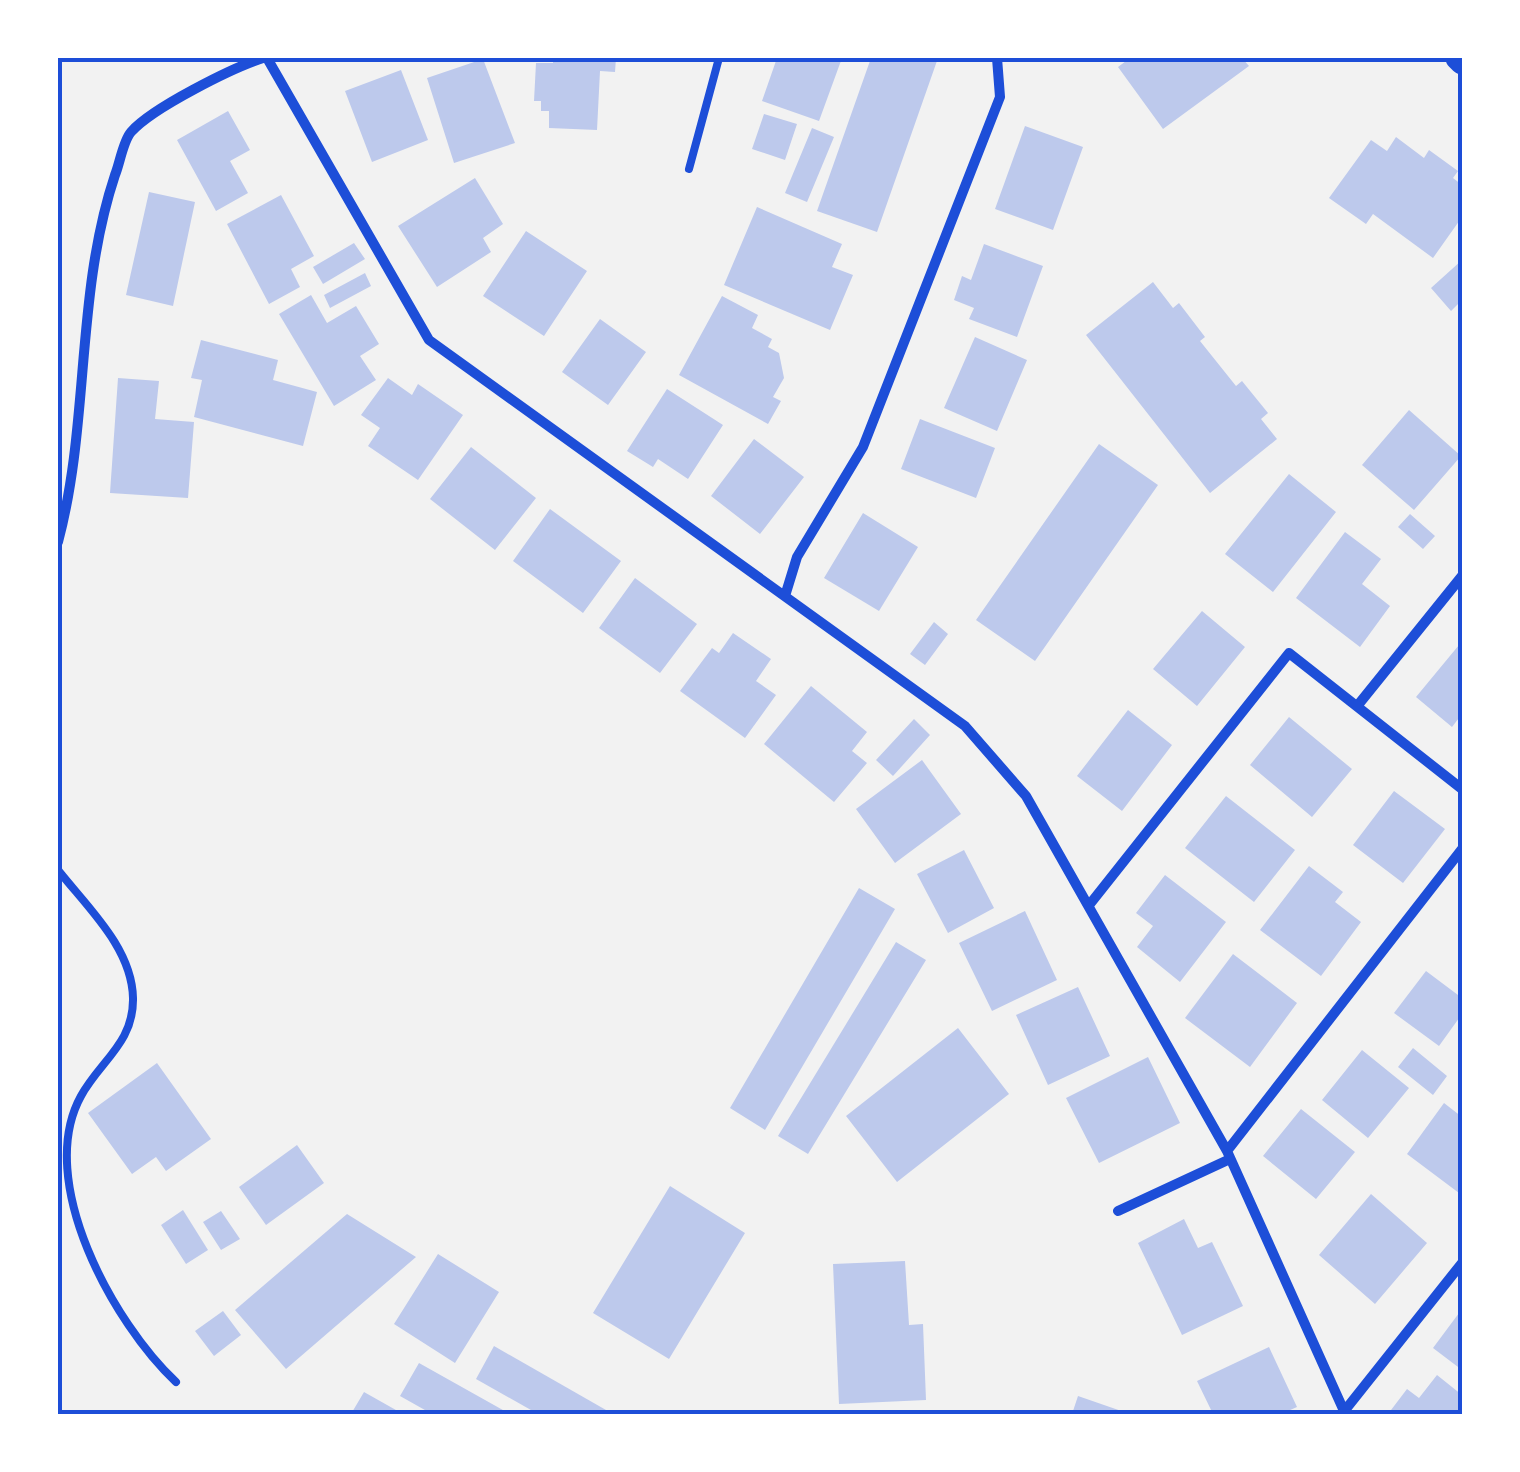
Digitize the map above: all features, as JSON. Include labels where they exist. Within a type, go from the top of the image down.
[{"type":"street","points":[[58,542],[77,451],[86,309],[105,206],[130,133],[226,70],[265,58],[429,340],[965,726],[1026,796],[1229,1155],[1343,1413],[1462,1263]]},
{"type":"street","points":[[784,596],[797,557],[862,447],[1000,96],[998,58]]},
{"type":"street","points":[[1358,705],[1462,576]]},
{"type":"street","points":[[1090,904],[1290,653],[1462,789]]},
{"type":"street","points":[[1118,1211],[1229,1155],[1462,849]]},
{"type":"lane","points":[[689,169],[720,58]]},
{"type":"lane","points":[[58,870],[125,958],[133,996],[125,1036],[80,1097],[70,1122],[66,1146],[76,1217],[126,1324],[148,1356],[176,1382]]},
{"type":"building","points":[[553,58],[616,58],[615,72],[600,71],[597,130],[549,128],[549,111],[541,111],[541,101],[534,101],[536,63],[553,63]]},
{"type":"building","points":[[777,58],[842,58],[819,121],[762,101]]},
{"type":"building","points":[[871,58],[938,58],[877,232],[817,211]]},
{"type":"building","points":[[1130,58],[1242,58],[1249,66],[1163,129],[1118,67]]},
{"type":"building","points":[[483,59],[515,143],[454,163],[427,78]]},
{"type":"building","points":[[401,70],[428,140],[372,162],[345,91]]},
{"type":"building","points":[[228,111],[250,150],[230,161],[248,193],[216,211],[177,140]]},
{"type":"building","points":[[764,114],[797,124],[785,160],[752,149]]},
{"type":"building","points":[[1025,126],[1083,147],[1053,230],[995,209]]},
{"type":"building","points":[[812,128],[834,137],[807,202],[785,193]]},
{"type":"building","points":[[1396,137],[1424,158],[1429,150],[1458,171],[1453,178],[1462,185],[1462,217],[1433,258],[1373,214],[1366,224],[1329,198],[1371,140],[1387,151]]},
{"type":"building","points":[[475,178],[503,224],[483,238],[491,252],[437,287],[398,226]]},
{"type":"building","points":[[149,192],[195,202],[173,306],[126,295]]},
{"type":"building","points":[[281,195],[314,256],[291,269],[300,287],[269,304],[227,224]]},
{"type":"building","points":[[757,207],[842,244],[832,267],[853,275],[830,330],[724,285]]},
{"type":"building","points":[[526,231],[587,271],[544,336],[483,296]]},
{"type":"building","points":[[354,243],[365,259],[323,284],[313,267]]},
{"type":"building","points":[[984,244],[1043,266],[1017,337],[969,319],[974,308],[954,300],[962,276],[971,280]]},
{"type":"building","points":[[1462,260],[1462,300],[1451,311],[1431,288]]},
{"type":"building","points":[[365,273],[371,286],[330,308],[324,295]]},
{"type":"building","points":[[1153,282],[1173,308],[1179,303],[1205,337],[1200,341],[1236,386],[1242,381],[1268,413],[1261,419],[1277,439],[1210,493],[1086,335]]},
{"type":"building","points":[[311,295],[327,323],[356,306],[379,344],[360,356],[376,380],[334,406],[279,314]]},
{"type":"building","points":[[722,296],[758,315],[752,328],[772,339],[768,347],[779,353],[784,378],[773,397],[781,401],[768,424],[679,375]]},
{"type":"building","points":[[600,319],[646,352],[608,405],[562,372]]},
{"type":"building","points":[[975,337],[1027,360],[997,431],[944,408]]},
{"type":"building","points":[[201,340],[278,360],[273,380],[317,392],[303,446],[194,417],[202,380],[191,378]]},
{"type":"building","points":[[118,378],[159,381],[155,419],[194,422],[188,498],[110,493]]},
{"type":"building","points":[[388,378],[412,395],[418,384],[463,415],[418,480],[368,446],[380,428],[361,415]]},
{"type":"building","points":[[667,389],[723,425],[688,479],[658,459],[653,467],[627,451]]},
{"type":"building","points":[[1409,410],[1461,456],[1414,510],[1362,465]]},
{"type":"building","points":[[920,419],[995,448],[976,498],[901,469]]},
{"type":"building","points":[[754,439],[804,477],[760,534],[711,496]]},
{"type":"building","points":[[1099,444],[1158,485],[1035,661],[976,620]]},
{"type":"building","points":[[471,447],[536,498],[495,550],[430,499]]},
{"type":"building","points":[[1289,474],[1336,512],[1273,592],[1225,554]]},
{"type":"building","points":[[550,509],[621,561],[583,613],[513,561]]},
{"type":"building","points":[[863,513],[918,547],[879,611],[824,578]]},
{"type":"building","points":[[1410,514],[1435,536],[1423,549],[1398,527]]},
{"type":"building","points":[[1345,532],[1381,559],[1362,584],[1390,606],[1360,647],[1296,598]]},
{"type":"building","points":[[635,578],[697,624],[660,673],[599,628]]},
{"type":"building","points":[[1202,611],[1245,647],[1197,706],[1153,669]]},
{"type":"building","points":[[934,622],[948,634],[925,665],[910,654]]},
{"type":"building","points":[[733,633],[771,659],[756,681],[776,695],[745,738],[680,691],[712,648],[719,653]]},
{"type":"building","points":[[1459,645],[1462,714],[1452,727],[1416,697]]},
{"type":"building","points":[[811,686],[867,732],[852,751],[867,763],[834,802],[764,744]]},
{"type":"building","points":[[1128,710],[1172,745],[1122,811],[1077,776]]},
{"type":"building","points":[[1289,717],[1352,769],[1312,817],[1250,765]]},
{"type":"building","points":[[914,719],[930,735],[893,776],[876,760]]},
{"type":"building","points":[[922,760],[961,814],[895,863],[856,809]]},
{"type":"building","points":[[1394,791],[1445,829],[1403,883],[1353,845]]},
{"type":"building","points":[[1226,796],[1295,850],[1254,902],[1185,848]]},
{"type":"building","points":[[964,850],[994,908],[948,933],[917,874]]},
{"type":"building","points":[[1309,866],[1343,892],[1335,902],[1361,922],[1321,976],[1260,930]]},
{"type":"building","points":[[1165,875],[1226,922],[1180,982],[1137,947],[1153,926],[1136,913]]},
{"type":"building","points":[[859,888],[895,909],[765,1130],[730,1108]]},
{"type":"building","points":[[1025,911],[1057,980],[992,1011],[959,943]]},
{"type":"building","points":[[896,942],[926,960],[808,1154],[778,1136]]},
{"type":"building","points":[[1233,954],[1297,1003],[1250,1067],[1185,1018]]},
{"type":"building","points":[[1426,971],[1462,998],[1462,1014],[1439,1046],[1394,1013]]},
{"type":"building","points":[[1078,987],[1110,1056],[1048,1085],[1016,1015]]},
{"type":"building","points":[[958,1028],[1009,1094],[897,1182],[846,1116]]},
{"type":"building","points":[[1413,1048],[1447,1076],[1433,1095],[1398,1067]]},
{"type":"building","points":[[1362,1050],[1409,1088],[1368,1138],[1322,1100]]},
{"type":"building","points":[[1148,1057],[1180,1123],[1099,1163],[1066,1098]]},
{"type":"building","points":[[157,1063],[211,1139],[166,1171],[156,1157],[132,1174],[88,1113]]},
{"type":"building","points":[[1444,1103],[1462,1117],[1459,1193],[1407,1154]]},
{"type":"building","points":[[1301,1109],[1355,1152],[1316,1199],[1263,1156]]},
{"type":"building","points":[[297,1145],[324,1183],[266,1225],[239,1187]]},
{"type":"building","points":[[670,1186],[745,1233],[669,1359],[593,1313]]},
{"type":"building","points":[[1371,1194],[1427,1243],[1375,1304],[1319,1255]]},
{"type":"building","points":[[183,1210],[208,1250],[186,1264],[161,1225]]},
{"type":"building","points":[[221,1211],[240,1239],[221,1250],[203,1222]]},
{"type":"building","points":[[347,1214],[416,1257],[286,1369],[235,1310]]},
{"type":"building","points":[[1184,1219],[1198,1248],[1212,1242],[1243,1306],[1182,1335],[1138,1243]]},
{"type":"building","points":[[438,1254],[499,1292],[455,1363],[394,1324]]},
{"type":"building","points":[[905,1261],[909,1325],[923,1324],[926,1400],[839,1404],[833,1264]]},
{"type":"building","points":[[1462,1309],[1462,1370],[1433,1348]]},
{"type":"building","points":[[223,1311],[241,1335],[214,1356],[195,1331]]},
{"type":"building","points":[[494,1346],[613,1414],[538,1414],[476,1379]]},
{"type":"building","points":[[1269,1347],[1297,1407],[1281,1414],[1213,1414],[1197,1381]]},
{"type":"building","points":[[419,1363],[510,1414],[432,1414],[400,1396]]},
{"type":"building","points":[[1437,1375],[1462,1395],[1462,1414],[1388,1414],[1407,1389],[1419,1398]]},
{"type":"building","points":[[364,1392],[403,1414],[351,1414]]},
{"type":"building","points":[[1078,1396],[1130,1414],[1072,1414]]}]
